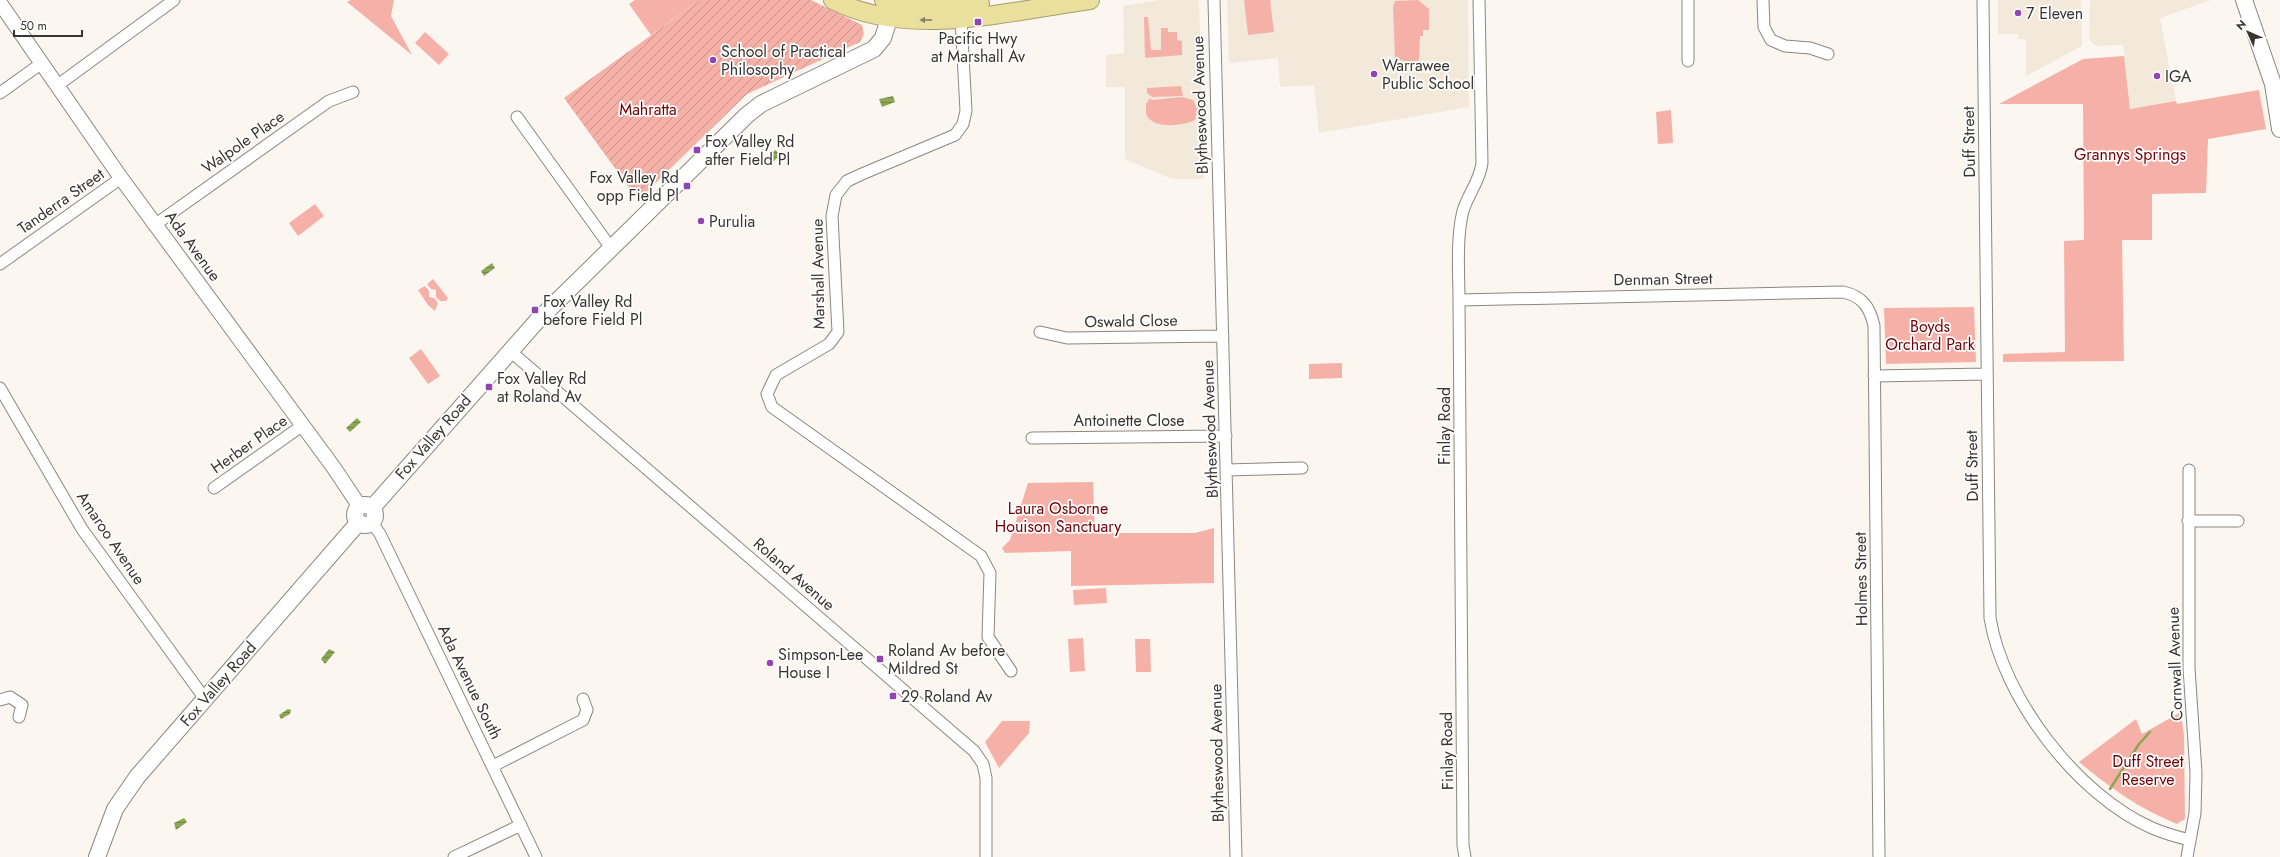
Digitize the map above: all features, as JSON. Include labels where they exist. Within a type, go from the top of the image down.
[{"type":"highway","points":[[833,0],[864,13],[890,7],[941,7],[1008,0]]},
{"type":"highway","points":[[890,7],[927,20],[961,18],[1090,0]]},
{"type":"main road","points":[[2244,0],[2277,83],[2280,128]]},
{"type":"main road","name":"Fox Valley Road","points":[[97,857],[103,836],[118,804],[153,757],[510,351],[611,248],[747,115],[761,104],[871,52],[883,38],[890,7]]},
{"type":"street","points":[[58,85],[174,0]]},
{"type":"street","name":"Blytheswood Avenue","points":[[1214,0],[1236,857]]},
{"type":"street","name":"Finlay Road","points":[[1465,857],[1463,845],[1459,300],[1460,222],[1464,209],[1481,173],[1482,163],[1479,0]]},
{"type":"street","points":[[1688,0],[1688,61]]},
{"type":"street","points":[[1763,0],[1764,27],[1771,40],[1785,46],[1810,48],[1828,54]]},
{"type":"street","name":"Duff Street","points":[[1984,0],[1990,618],[2000,658],[2011,684],[2034,724],[2080,776],[2132,817],[2152,828],[2190,840]]},
{"type":"street","name":"Ada Avenue","points":[[0,3],[121,178],[303,425],[365,515]]},
{"type":"street","name":"Marshall Avenue","points":[[961,18],[966,111],[963,124],[956,135],[847,181],[836,195],[832,216],[838,332],[829,344],[776,374],[767,394],[772,407],[981,556],[990,573],[988,637],[1011,670]]},
{"type":"street","points":[[0,92],[42,63]]},
{"type":"street","name":"Walpole Place","points":[[156,224],[329,101],[353,92]]},
{"type":"street","points":[[518,117],[611,248]]},
{"type":"street","name":"Tanderra Street","points":[[0,264],[121,178]]},
{"type":"street","name":"Denman Street","points":[[1459,300],[1843,292],[1859,297],[1865,302]]},
{"type":"street","name":"Holmes Street","points":[[1865,302],[1870,310],[1874,326],[1880,857]]},
{"type":"street","name":"Oswald Close","points":[[1040,332],[1067,338],[1223,336]]},
{"type":"street","name":"Roland Avenue","points":[[510,351],[974,751],[983,764],[986,778],[986,857]]},
{"type":"street","points":[[1874,376],[1987,374]]},
{"type":"street","name":"Amaroo Avenue","points":[[0,388],[82,529],[205,699]]},
{"type":"street","name":"Herber Place","points":[[214,488],[303,425]]},
{"type":"street","name":"Antoinette Close","points":[[1032,438],[1226,436]]},
{"type":"street","points":[[1227,470],[1302,468]]},
{"type":"street","name":"Cornwall Avenue","points":[[2187,857],[2195,813],[2196,773],[2189,668],[2188,470]]},
{"type":"street","name":"Ada Avenue South","points":[[365,515],[380,534],[536,857]]},
{"type":"street","points":[[2188,521],[2238,521]]},
{"type":"street","points":[[0,700],[10,697],[22,705],[18,717]]},
{"type":"street","points":[[493,766],[583,720],[587,710],[583,699]]},
{"type":"street","points":[[454,857],[521,825]]},
{"type":"shaded area","points":[[1159,0],[1199,0],[1204,179],[1172,179],[1125,159],[1125,87],[1106,87],[1106,55],[1124,53],[1123,6]]},
{"type":"shaded area","name":"Warrawee Public School","points":[[1227,0],[1468,0],[1469,107],[1319,133],[1314,85],[1280,87],[1278,58],[1229,63]]},
{"type":"shaded area","points":[[1998,0],[2081,0],[2082,46],[2026,76],[2026,39],[2018,39],[2018,34],[1998,34]]},
{"type":"shaded area","points":[[2090,0],[2211,0],[2160,18],[2176,101],[2130,109],[2123,45],[2096,46],[2089,40]]},
{"type":"shaded area","points":[[893,96],[895,102],[882,107],[879,99]]},
{"type":"shaded area","points":[[775,150],[779,153],[779,156],[771,164],[767,158]]},
{"type":"shaded area","points":[[492,263],[495,268],[484,276],[481,271]]},
{"type":"shaded area","points":[[357,418],[361,422],[350,432],[346,428]]},
{"type":"shaded area","points":[[329,649],[335,652],[325,664],[321,659]]},
{"type":"shaded area","points":[[288,709],[291,710],[290,714],[281,719],[279,715]]},
{"type":"shaded area","points":[[184,818],[187,822],[176,830],[174,823]]},
{"type":"green space","points":[[351,0],[394,0],[391,16],[412,55],[347,2]]},
{"type":"green space","points":[[635,0],[700,0],[651,35],[629,4]]},
{"type":"green space","name":"Mahratta","points":[[700,0],[811,0],[862,25],[864,34],[860,42],[747,94],[638,200],[564,98]]},
{"type":"green space","points":[[1244,0],[1270,0],[1274,32],[1248,35]]},
{"type":"green space","points":[[1418,0],[1429,9],[1429,30],[1423,30],[1423,36],[1420,36],[1419,60],[1410,63],[1395,58],[1393,7],[1395,1]]},
{"type":"green space","points":[[1144,17],[1148,17],[1151,50],[1161,50],[1161,28],[1168,28],[1168,32],[1177,32],[1177,40],[1182,41],[1182,55],[1145,58]]},
{"type":"green space","points":[[425,32],[449,54],[439,65],[415,43]]},
{"type":"green space","name":"Grannys Springs","points":[[2124,56],[2130,109],[2176,101],[2177,104],[2259,90],[2266,129],[2208,139],[2206,193],[2152,194],[2152,240],[2122,240],[2124,361],[2003,362],[2003,354],[2065,352],[2064,241],[2084,240],[2083,104],[1999,104],[2083,59]]},
{"type":"green space","points":[[1181,86],[1183,96],[1152,97],[1147,93],[1147,88]]},
{"type":"green space","points":[[1182,97],[1193,100],[1197,109],[1195,120],[1176,125],[1160,124],[1154,122],[1146,113],[1146,104],[1150,98],[1152,100]]},
{"type":"green space","points":[[1671,110],[1673,143],[1658,144],[1656,112]]},
{"type":"green space","points":[[315,204],[324,216],[298,236],[289,223]]},
{"type":"green space","points":[[433,279],[448,298],[446,301],[440,301],[436,297],[436,290],[431,289],[427,284]]},
{"type":"green space","points":[[425,286],[429,291],[429,297],[434,298],[438,303],[435,311],[428,305],[418,290]]},
{"type":"green space","name":"Boyds Orchard Park","points":[[1974,307],[1976,362],[1886,364],[1884,308]]},
{"type":"green space","points":[[421,349],[440,376],[428,384],[409,358]]},
{"type":"green space","points":[[1342,363],[1342,378],[1309,379],[1309,364]]},
{"type":"green space","name":"Laura Osborne Houison Sanctuary","points":[[1093,482],[1095,533],[1195,533],[1214,528],[1214,583],[1071,586],[1071,551],[1005,553],[1002,548],[1010,540],[1028,483]]},
{"type":"green space","points":[[1106,588],[1107,603],[1074,605],[1073,590]]},
{"type":"green space","points":[[1083,638],[1085,671],[1070,672],[1068,639]]},
{"type":"green space","points":[[1135,639],[1150,639],[1151,672],[1136,672]]},
{"type":"green space","name":"Duff Street Reserve","points":[[2181,712],[2184,736],[2185,819],[2177,824],[2138,805],[2102,781],[2079,762],[2136,719],[2142,734]]},
{"type":"green space","points":[[1002,721],[1030,721],[1029,733],[999,768],[985,742]]},
{"type":"waterway","points":[[2110,789],[2139,744],[2150,732]]},
{"type":"place","name":"7 Eleven","points":[[2018,13]]},
{"type":"place","name":"Pacific Hwy at Marshall Av","points":[[978,22]]},
{"type":"place","name":"School of Practical Philosophy","points":[[713,60]]},
{"type":"place","name":"Warrawee Public School","points":[[1374,74]]},
{"type":"place","name":"IGA","points":[[2157,76]]},
{"type":"place","name":"Fox Valley Rd after Field Pl","points":[[697,150]]},
{"type":"place","name":"Fox Valley Rd opp Field Pl","points":[[687,186]]},
{"type":"place","name":"Purulia","points":[[701,221]]},
{"type":"place","name":"Fox Valley Rd before Field Pl","points":[[535,310]]},
{"type":"place","name":"Fox Valley Rd at Roland Av","points":[[489,387]]},
{"type":"place","name":"Roland Av before Mildred St","points":[[880,659]]},
{"type":"place","name":"Simpson-Lee House I","points":[[770,663]]},
{"type":"place","name":"29 Roland Av","points":[[893,696]]}]
